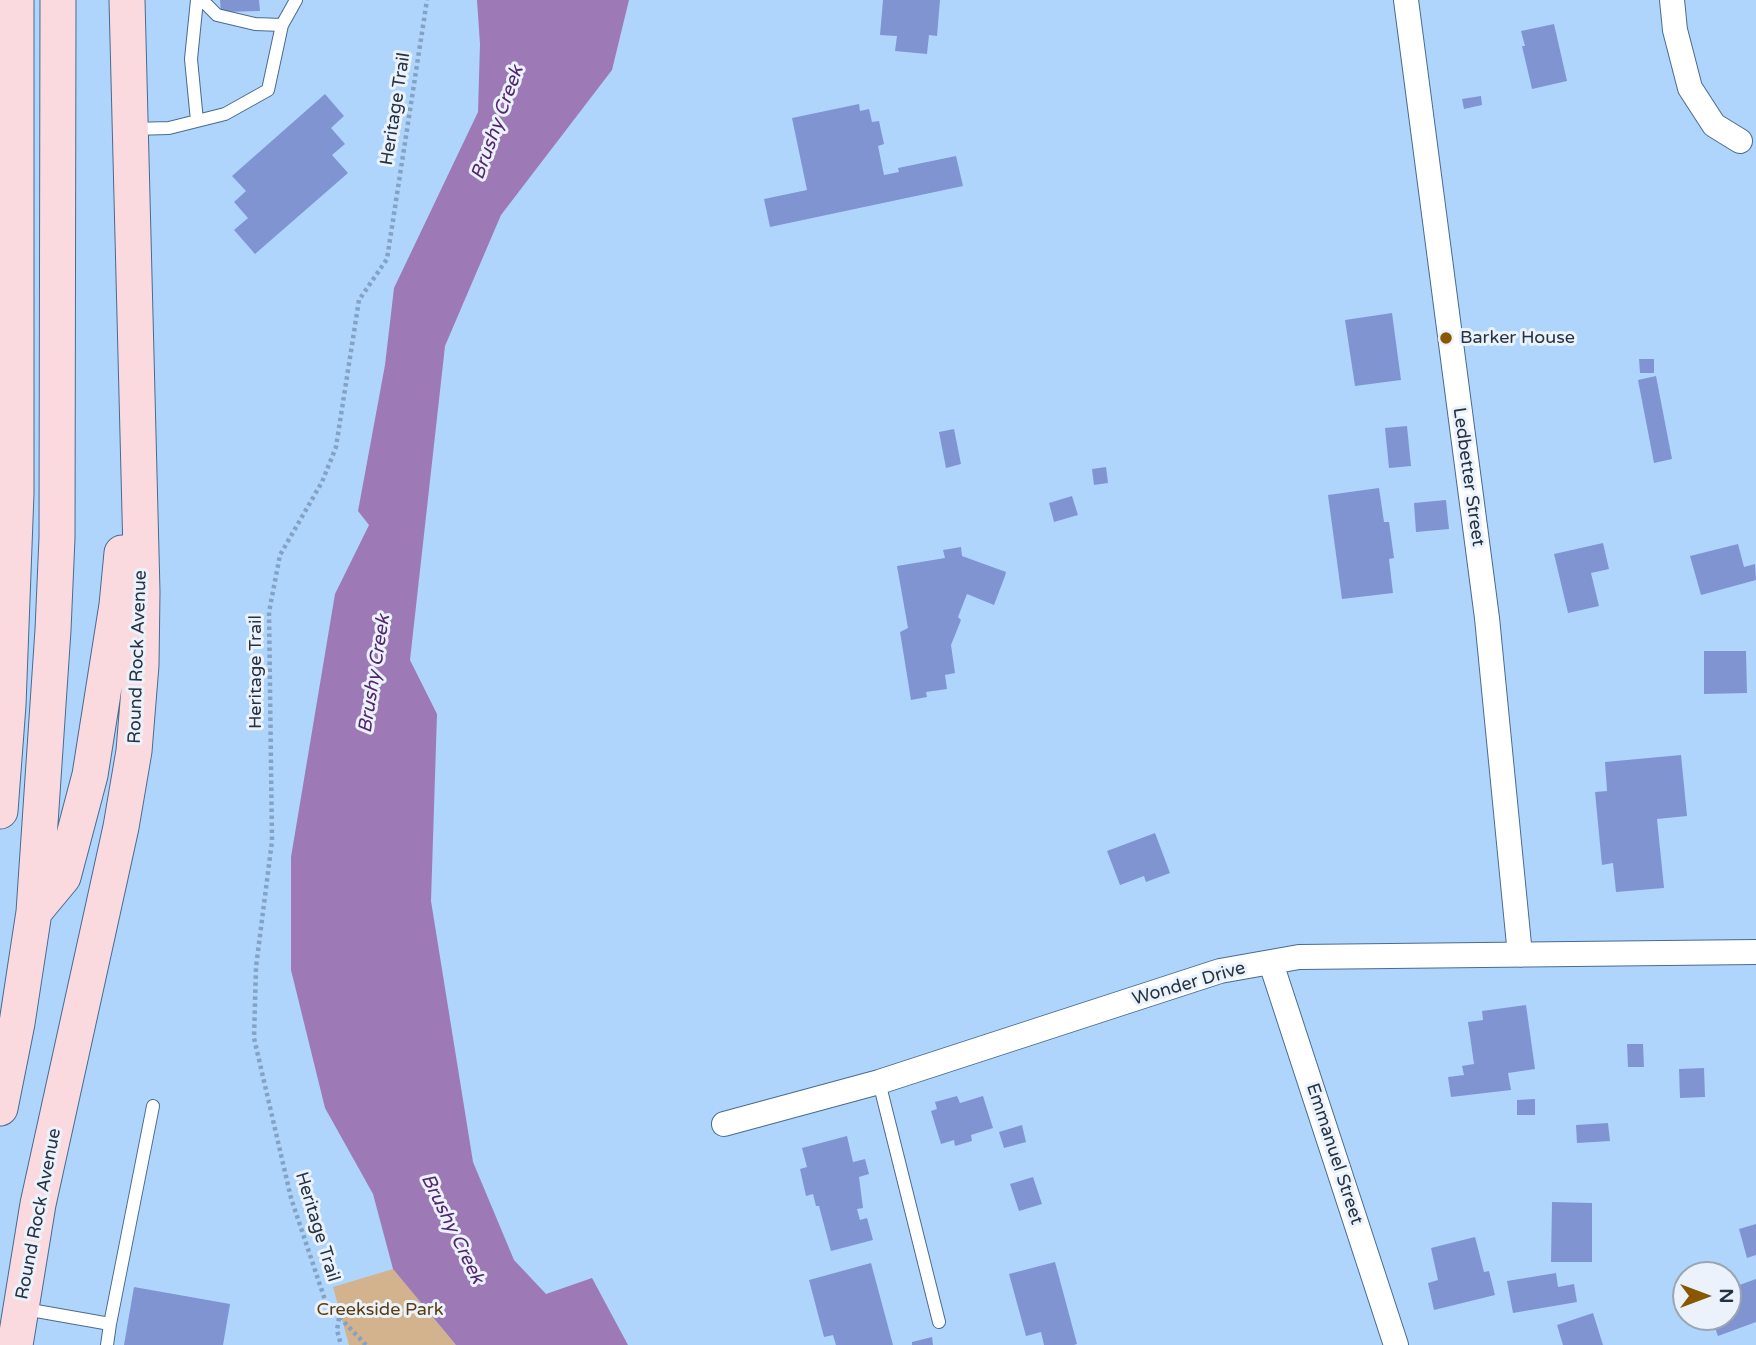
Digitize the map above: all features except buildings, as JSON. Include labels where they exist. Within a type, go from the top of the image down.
[{"type":"main road","points":[[0,811],[8,705],[16,493],[16,0]]},
{"type":"main road","points":[[0,1108],[17,1023],[34,912],[57,538],[58,0]]},
{"type":"main road","name":"Round Rock Avenue","points":[[15,1345],[38,1204],[121,827],[134,751],[141,665],[140,464],[127,0]]},
{"type":"main road","points":[[34,912],[63,877],[90,775],[117,605],[124,531],[140,464]]},
{"type":"street","name":"Ledbetter Street","points":[[1406,0],[1487,618],[1520,955]]},
{"type":"street","points":[[1672,0],[1675,30],[1690,88],[1714,125],[1740,141]]},
{"type":"street","name":"Wonder Drive","points":[[724,1124],[878,1082],[1220,971],[1299,957],[1756,951]]},
{"type":"street","name":"Emmanuel Street","points":[[1271,962],[1396,1345]]},
{"type":"lane","points":[[197,121],[191,59],[199,0]]},
{"type":"lane","points":[[199,0],[216,15],[255,24],[282,25]]},
{"type":"lane","points":[[129,129],[169,128],[225,114],[268,90],[282,25],[296,0]]},
{"type":"lane","points":[[878,1082],[939,1322]]},
{"type":"lane","points":[[107,1345],[153,1106]]},
{"type":"lane","points":[[21,1309],[110,1324]]},
{"type":"path","name":"Heritage Trail","points":[[366,1345],[326,1303],[290,1198],[254,1038],[256,967],[272,841],[269,612],[280,555],[322,482],[336,447],[359,300],[387,259],[427,0]]},
{"type":"path","points":[[340,1317],[337,1329],[341,1345]]},
{"type":"green space","name":"Creekside Park","points":[[393,1269],[456,1345],[349,1345],[333,1287]]},
{"type":"water","name":"Brushy Creek","points":[[477,0],[629,0],[612,70],[501,215],[445,346],[410,660],[437,714],[431,901],[473,1162],[514,1260],[546,1294],[592,1278],[628,1345],[456,1345],[393,1269],[373,1194],[325,1108],[291,970],[291,857],[335,594],[369,525],[358,511],[385,365],[394,288],[478,112],[480,44]]},
{"type":"place","name":"Barker House","points":[[1446,338]]}]
